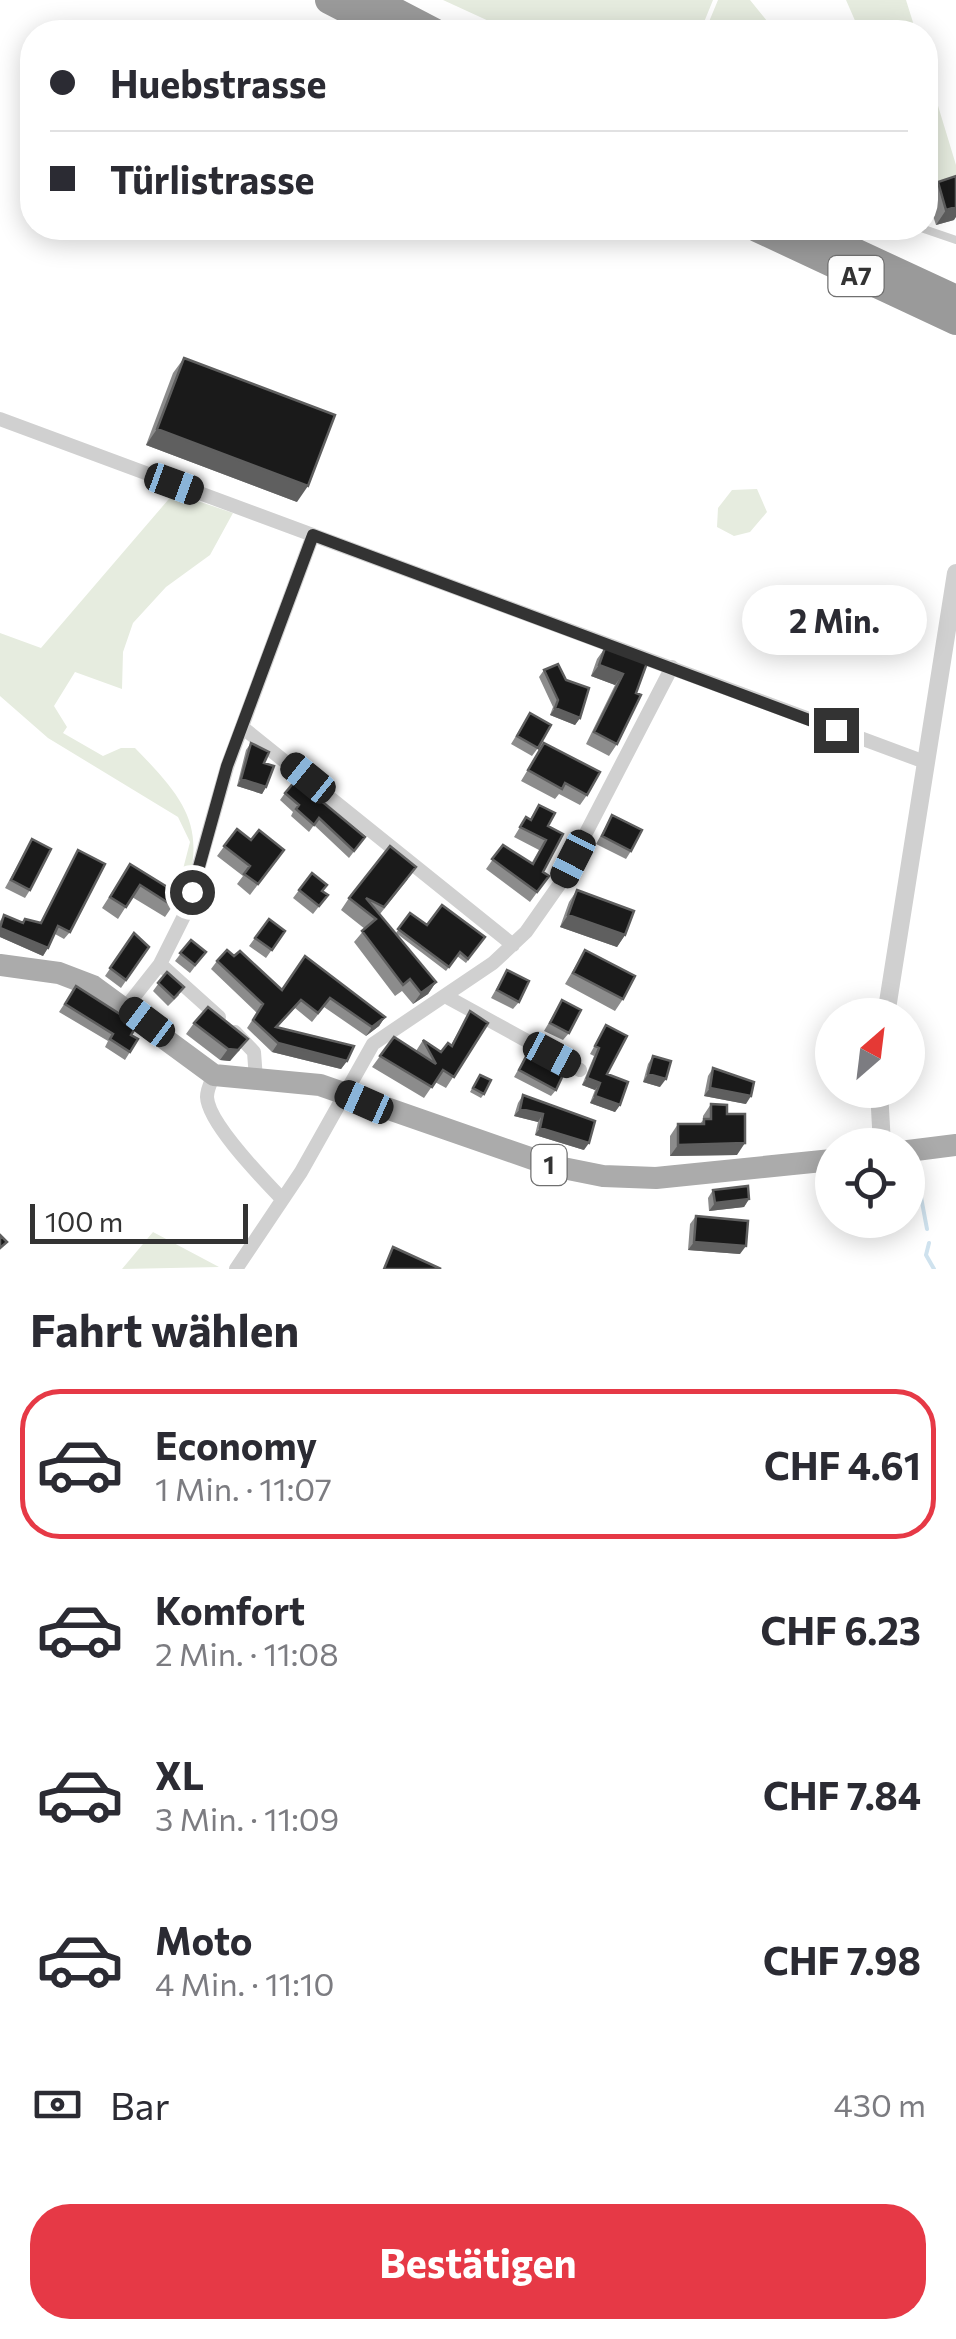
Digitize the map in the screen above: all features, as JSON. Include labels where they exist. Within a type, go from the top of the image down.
[{"type":"highway","points":[[329,0],[368,20]]},
{"type":"highway","points":[[373,0],[411,20]]},
{"type":"highway","name":"A7","points":[[784,240],[956,321]]},
{"type":"highway","name":"A7","points":[[829,240],[956,299]]},
{"type":"main road","points":[[0,965],[76,978],[126,1006],[214,1074]]},
{"type":"main road","name":"1","points":[[214,1074],[305,1082],[531,1160],[602,1176],[685,1177],[815,1162]]},
{"type":"main road","points":[[925,1149],[956,1145]]},
{"type":"street","points":[[0,419],[926,762]]},
{"type":"street","points":[[126,1006],[160,964],[186,912],[242,727],[313,535]]},
{"type":"street","points":[[889,998],[956,573]]},
{"type":"street","points":[[236,1269],[301,1172],[343,1092],[378,1038],[446,996],[513,945],[560,886],[672,667]]},
{"type":"street","points":[[242,727],[513,945]]},
{"type":"street","points":[[160,964],[248,1044],[254,1052],[256,1079]]},
{"type":"street","points":[[446,996],[580,1070]]},
{"type":"street","points":[[214,1074],[207,1092],[210,1108],[257,1175],[281,1198]]},
{"type":"shaded area","points":[[443,0],[713,0],[705,20],[487,20]]},
{"type":"shaded area","points":[[718,0],[750,0],[766,20],[710,20]]},
{"type":"shaded area","points":[[846,0],[906,0],[912,20],[855,20]]},
{"type":"shaded area","points":[[938,106],[956,165],[956,188],[938,194]]},
{"type":"shaded area","points":[[757,489],[767,512],[750,532],[734,536],[717,527],[718,508],[732,490]]},
{"type":"shaded area","points":[[174,493],[233,513],[210,555],[166,587],[133,623],[123,652],[122,689],[75,672],[54,706],[67,727],[63,733],[103,756],[121,748],[135,748],[181,803],[189,820],[193,859],[180,909],[174,904],[190,842],[178,817],[48,738],[0,696],[0,633],[41,648]]},
{"type":"shaded area","points":[[153,1232],[219,1267],[122,1269]]},
{"type":"building","points":[[956,176],[956,207],[946,210],[938,182]]},
{"type":"building","points":[[184,358],[335,415],[308,486],[157,429]]},
{"type":"building","points":[[605,648],[647,663],[636,693],[641,695],[617,744],[594,732],[623,674],[599,665]]},
{"type":"building","points":[[558,664],[566,680],[589,688],[580,718],[555,708],[558,700],[544,670]]},
{"type":"building","points":[[530,713],[551,725],[538,748],[517,736]]},
{"type":"building","points":[[251,743],[269,752],[264,763],[274,766],[266,787],[241,779]]},
{"type":"building","points":[[544,743],[600,772],[587,795],[565,783],[562,789],[528,770]]},
{"type":"building","points":[[296,780],[365,837],[354,851],[319,818],[314,825],[296,809],[299,805],[285,793]]},
{"type":"building","points":[[539,805],[555,813],[548,826],[563,834],[543,872],[549,876],[537,892],[492,859],[503,845],[533,864],[546,840],[520,827],[526,817],[531,820]]},
{"type":"building","points":[[612,815],[642,830],[631,851],[602,836]]},
{"type":"building","points":[[237,829],[251,840],[259,830],[284,850],[258,884],[244,874],[250,866],[224,846]]},
{"type":"building","points":[[32,839],[51,849],[30,890],[11,880]]},
{"type":"building","points":[[390,846],[416,867],[384,907],[366,898],[436,982],[421,993],[410,979],[403,985],[362,931],[376,919],[349,898]]},
{"type":"building","points":[[78,850],[105,864],[70,932],[58,926],[48,948],[0,928],[4,915],[23,923],[25,919],[41,923]]},
{"type":"building","points":[[130,864],[180,895],[173,906],[140,885],[126,907],[110,897]]},
{"type":"building","points":[[312,873],[327,885],[322,891],[328,895],[319,906],[299,890]]},
{"type":"building","points":[[577,890],[634,911],[625,935],[568,915]]},
{"type":"building","points":[[442,905],[485,937],[468,959],[460,952],[449,967],[398,929],[410,913],[427,925]]},
{"type":"building","points":[[269,919],[285,931],[272,950],[255,938]]},
{"type":"building","points":[[134,933],[149,947],[126,980],[110,968]]},
{"type":"building","points":[[191,940],[206,952],[195,965],[180,953]]},
{"type":"building","points":[[227,950],[234,956],[240,951],[282,990],[305,956],[385,1017],[372,1027],[330,998],[318,1013],[301,1000],[276,1027],[354,1046],[347,1061],[278,1043],[253,1020],[263,1004],[217,961]]},
{"type":"building","points":[[585,950],[635,976],[623,999],[573,973]]},
{"type":"building","points":[[507,970],[529,981],[519,1002],[497,990]]},
{"type":"building","points":[[167,972],[184,987],[174,998],[158,983]]},
{"type":"building","points":[[76,986],[137,1025],[131,1035],[138,1039],[130,1052],[110,1039],[113,1034],[65,1004]]},
{"type":"building","points":[[562,1000],[581,1010],[569,1033],[550,1023]]},
{"type":"building","points":[[208,1007],[248,1039],[238,1050],[228,1049],[194,1023]]},
{"type":"building","points":[[470,1011],[488,1023],[454,1077],[443,1070],[432,1087],[380,1056],[394,1037],[436,1064],[423,1040],[441,1052],[448,1043],[452,1046]]},
{"type":"building","points":[[606,1025],[627,1036],[607,1074],[628,1082],[620,1105],[595,1096],[600,1083],[587,1078],[599,1048],[595,1046]]},
{"type":"building","points":[[530,1049],[553,1061],[549,1067],[563,1075],[556,1090],[519,1070]]},
{"type":"building","points":[[653,1056],[671,1061],[666,1079],[648,1074]]},
{"type":"building","points":[[713,1068],[754,1082],[751,1096],[710,1088]]},
{"type":"building","points":[[480,1075],[491,1080],[484,1094],[473,1088]]},
{"type":"building","points":[[523,1095],[595,1121],[589,1143],[540,1128],[543,1114],[520,1109]]},
{"type":"building","points":[[711,1104],[727,1105],[727,1114],[745,1114],[745,1143],[678,1145],[678,1124],[704,1124],[704,1119],[711,1119]]},
{"type":"building","points":[[748,1186],[749,1199],[715,1203],[713,1190]]},
{"type":"building","points":[[696,1216],[748,1221],[746,1246],[694,1242]]},
{"type":"building","points":[[393,1247],[441,1269],[384,1269]]},
{"type":"waterway","points":[[925,1218],[927,1229]]},
{"type":"waterway","points":[[929,1243],[926,1255],[934,1269]]},
{"type":"route","points":[[192,892],[227,766],[313,535],[836,730]]}]
